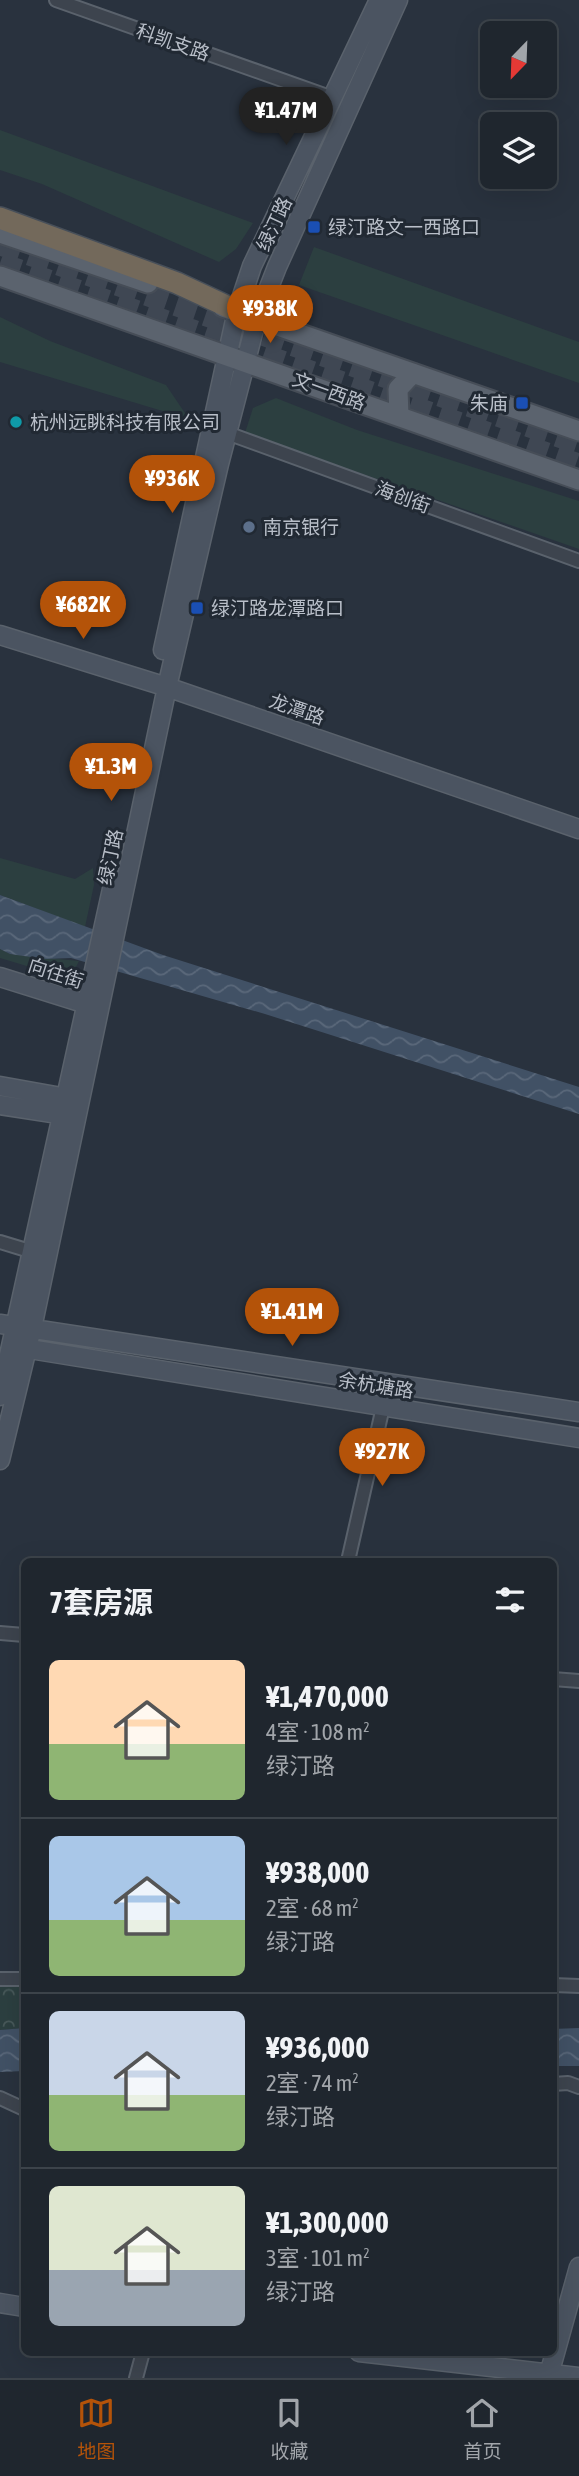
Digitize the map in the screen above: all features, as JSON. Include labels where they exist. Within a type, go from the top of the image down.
[{"type":"highway","points":[[0,218],[177,283],[247,315]]},
{"type":"main road","name":"绿汀路","points":[[161,685],[246,361],[252,266],[330,97],[379,0]]},
{"type":"main road","name":"绿汀路","points":[[16,1326],[93,1010],[226,354],[277,267],[398,0]]},
{"type":"main road","points":[[0,233],[579,430]]},
{"type":"main road","name":"文一西路","points":[[0,276],[579,480]]},
{"type":"main road","points":[[399,416],[398,389],[413,373]]},
{"type":"main road","name":"龙潭路","points":[[0,635],[161,685],[579,829]]},
{"type":"main road","name":"向往街","points":[[0,977],[93,1010]]},
{"type":"main road","name":"向往街","points":[[0,987],[93,1010]]},
{"type":"main road","name":"绿汀路","points":[[0,1460],[16,1326],[65,1107],[93,1010]]},
{"type":"main road","points":[[0,1086],[65,1107]]},
{"type":"main road","points":[[0,1105],[65,1107]]},
{"type":"main road","name":"余杭塘路","points":[[16,1326],[579,1412]]},
{"type":"main road","name":"绿汀路","points":[[0,1396],[13,1347]]},
{"type":"main road","name":"余杭塘路","points":[[13,1347],[579,1438]]},
{"type":"main road","points":[[554,2376],[579,2267]]},
{"type":"main road","points":[[0,2303],[21,2306]]},
{"type":"main road","points":[[554,2376],[579,2305]]},
{"type":"main road","points":[[392,2356],[579,2377]]},
{"type":"street","name":"科凯支路","points":[[56,0],[330,97]]},
{"type":"street","name":"海创街","points":[[227,433],[579,561]]},
{"type":"street","points":[[0,1242],[33,1252]]},
{"type":"street","points":[[349,1558],[383,1407]]},
{"type":"street","points":[[0,1633],[21,1634]]},
{"type":"street","points":[[557,1679],[579,1681]]},
{"type":"street","points":[[0,1979],[21,1979]]},
{"type":"street","points":[[557,1985],[579,1986]]},
{"type":"street","points":[[557,2084],[568,2083],[579,2087]]},
{"type":"street","points":[[0,2098],[21,2108]]},
{"type":"street","points":[[136,2378],[142,2356]]},
{"type":"green space","points":[[0,130],[253,223],[236,249],[219,262],[42,184],[0,170]]},
{"type":"green space","points":[[314,247],[579,342],[579,383],[299,285]]},
{"type":"green space","points":[[0,317],[50,341],[166,385],[189,419],[0,362]]},
{"type":"green space","points":[[276,398],[357,430],[579,501],[579,549],[245,433],[253,408]]},
{"type":"green space","points":[[0,858],[75,879],[93,868],[94,885],[85,927],[0,895]]},
{"type":"green space","points":[[0,949],[10,954],[79,961],[74,971],[60,976],[0,958]]},
{"type":"green space","points":[[0,1985],[21,1986],[21,2028],[0,2030]]},
{"type":"water","points":[[0,895],[163,955],[579,1087],[579,1114],[265,1014],[71,958],[45,959],[10,954],[0,949]]},
{"type":"water","points":[[21,2028],[21,2071],[0,2072],[0,2030]]},
{"type":"water","points":[[579,2028],[579,2066],[557,2066],[557,2029]]},
{"type":"tunnel","points":[[0,245],[579,444]]},
{"type":"tunnel","points":[[0,263],[579,464]]},
{"type":"place","name":"绿汀路文一西路口","points":[[314,227]]},
{"type":"place","name":"朱庙","points":[[522,403]]},
{"type":"place","name":"杭州远眺科技有限公司","points":[[16,422]]},
{"type":"place","name":"南京银行","points":[[249,527]]},
{"type":"place","name":"绿汀路龙潭路口","points":[[197,608]]}]
